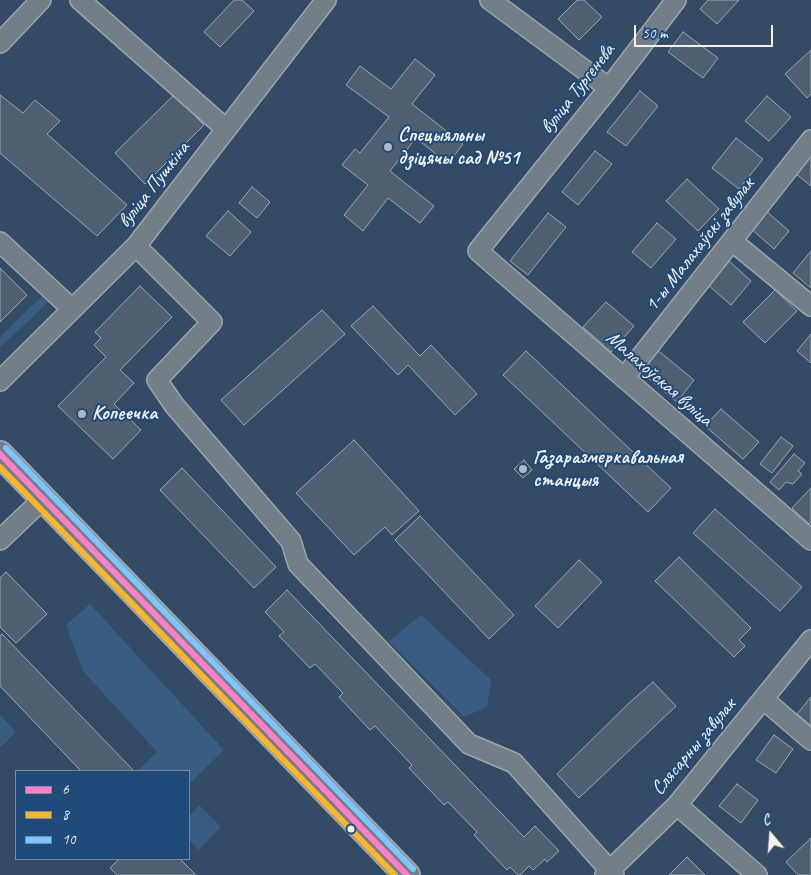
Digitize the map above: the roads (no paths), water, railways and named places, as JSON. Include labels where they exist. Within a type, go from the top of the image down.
[{"type":"main road","points":[[0,454],[407,875]]},
{"type":"street","points":[[0,43],[41,0]]},
{"type":"street","points":[[80,0],[226,129]]},
{"type":"street","name":"вуліца Пушкіна","points":[[0,381],[136,246],[326,0]]},
{"type":"street","points":[[490,0],[609,88]]},
{"type":"street","name":"вуліца Тургенева","points":[[478,251],[609,88],[676,0]]},
{"type":"street","name":"1-ы Малахаўскі завулак","points":[[624,378],[811,140]]},
{"type":"street","points":[[732,241],[811,306]]},
{"type":"street","points":[[0,242],[72,309]]},
{"type":"street","points":[[136,246],[212,322],[158,380],[174,405],[291,540],[298,564],[469,744],[514,763],[609,874]]},
{"type":"street","name":"Малахоўская вуліца","points":[[478,251],[811,540]]},
{"type":"street","points":[[0,540],[43,499]]},
{"type":"street","name":"Слясарны завулак","points":[[609,874],[677,805],[811,640]]},
{"type":"street","points":[[763,699],[811,740]]},
{"type":"street","points":[[677,805],[757,875]]},
{"type":"place","name":"Спецыяльны дзіцячы сад №51","points":[[388,147]]},
{"type":"place","name":"Копеечка","points":[[82,414]]},
{"type":"place","name":"Газаразмеркавальная станцыя","points":[[523,469]]}]
